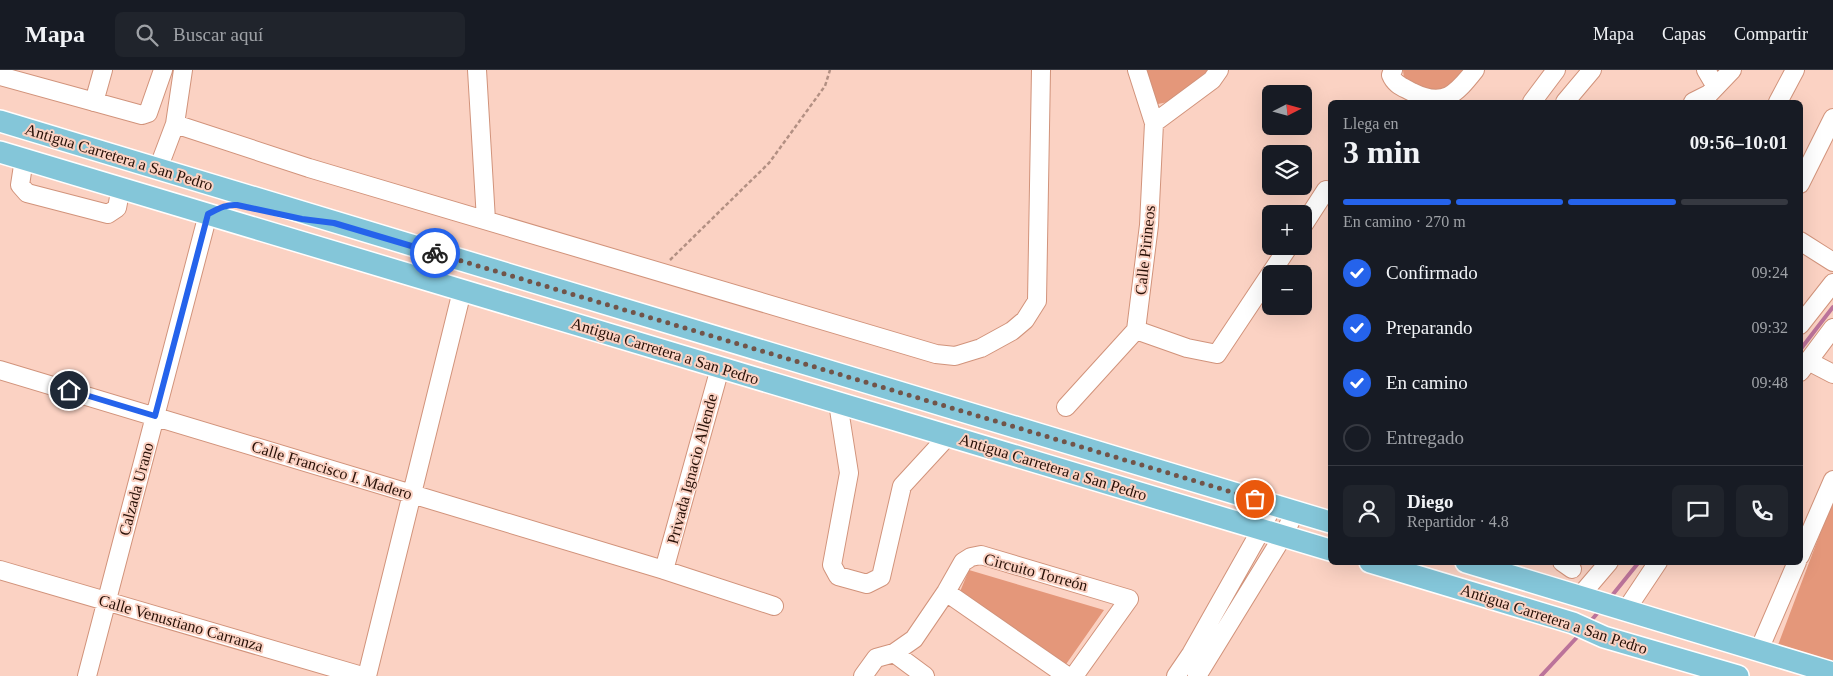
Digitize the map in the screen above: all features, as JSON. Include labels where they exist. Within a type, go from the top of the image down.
[{"type":"main road","name":"Antigua Carretera a San Pedro","points":[[0,121],[1328,521]]},
{"type":"main road","name":"Antigua Carretera a San Pedro","points":[[0,152],[1328,549]]},
{"type":"main road","points":[[208,214],[230,204],[302,219],[334,223]]},
{"type":"main road","name":"Antigua Carretera a San Pedro","points":[[1380,565],[1573,623],[1604,636],[1738,676]]},
{"type":"main road","name":"Antigua Carretera a San Pedro","points":[[1476,565],[1833,673]]},
{"type":"street","points":[[94,102],[103,70]]},
{"type":"street","points":[[11,75],[137,115],[148,113],[163,70]]},
{"type":"street","points":[[158,169],[176,124],[183,70]]},
{"type":"street","points":[[477,70],[486,220]]},
{"type":"street","points":[[176,124],[309,168],[658,272],[936,354],[955,356],[981,348],[1012,330],[1025,320],[1037,301],[1041,70]]},
{"type":"street","name":"Calle Pirineos","points":[[1136,330],[1150,225],[1154,123],[1137,70]]},
{"type":"street","points":[[1154,123],[1212,80],[1219,70]]},
{"type":"street","points":[[1392,70],[1391,75],[1394,82],[1425,98],[1445,99],[1460,89],[1475,70]]},
{"type":"street","points":[[1534,100],[1556,70]]},
{"type":"street","points":[[1567,100],[1592,70]]},
{"type":"street","points":[[1706,70],[1716,87]]},
{"type":"street","points":[[1697,100],[1709,94],[1732,70]]},
{"type":"street","points":[[1779,100],[1795,70]]},
{"type":"street","points":[[1803,178],[1833,118]]},
{"type":"street","points":[[24,159],[20,185],[27,193],[108,214],[117,208],[121,187]]},
{"type":"street","points":[[1312,212],[1326,190]]},
{"type":"street","name":"Calzada Urano","points":[[86,676],[208,214]]},
{"type":"street","points":[[1803,243],[1833,262]]},
{"type":"street","points":[[1066,406],[1136,330],[1187,348],[1217,354],[1283,255]]},
{"type":"street","points":[[1803,321],[1833,283]]},
{"type":"street","points":[[367,676],[462,291]]},
{"type":"street","points":[[1833,328],[1804,367],[1833,374]]},
{"type":"street","name":"Privada Ignacio Allende","points":[[664,570],[720,368]]},
{"type":"street","name":"Calle Francisco I. Madero","points":[[0,370],[664,570],[774,606]]},
{"type":"street","points":[[838,403],[849,473],[832,565],[838,576],[867,584],[881,577],[902,486],[948,436]]},
{"type":"street","points":[[1803,549],[1833,480]]},
{"type":"street","points":[[1176,676],[1191,654],[1261,530],[1273,504]]},
{"type":"street","points":[[1197,676],[1283,536],[1295,512]]},
{"type":"street","name":"Circuito Torreón","points":[[863,676],[876,658],[894,653],[914,639],[946,592],[963,562],[971,557],[981,555],[1129,598],[1074,676]]},
{"type":"street","points":[[1588,599],[1607,565]]},
{"type":"street","points":[[1623,609],[1656,565]]},
{"type":"street","points":[[1759,650],[1796,565]]},
{"type":"street","name":"Calle Venustiano Carranza","points":[[0,570],[362,676]]},
{"type":"street","points":[[946,592],[1067,676]]},
{"type":"street","points":[[894,653],[925,676]]},
{"type":"path","points":[[658,272],[769,163],[825,86],[830,70]]},
{"type":"shaded area","points":[[1147,70],[1208,70],[1200,80],[1173,101],[1153,105]]},
{"type":"shaded area","points":[[1403,70],[1464,70],[1450,86],[1444,90],[1437,91],[1423,88],[1404,79]]},
{"type":"shaded area","points":[[1833,499],[1833,662],[1778,645]]},
{"type":"shaded area","points":[[969,570],[1104,610],[1062,670],[959,594]]},
{"type":"waterway","points":[[1803,346],[1833,307]]},
{"type":"waterway","points":[[1610,598],[1637,565]]},
{"type":"waterway","points":[[1589,623],[1601,609]]},
{"type":"waterway","points":[[1541,676],[1580,634]]},
{"type":"way so far","points":[[435,253],[1255,499]]},
{"type":"route","points":[[69,390],[155,416],[208,214],[223,206],[237,205],[302,219],[334,223],[435,253]]}]
